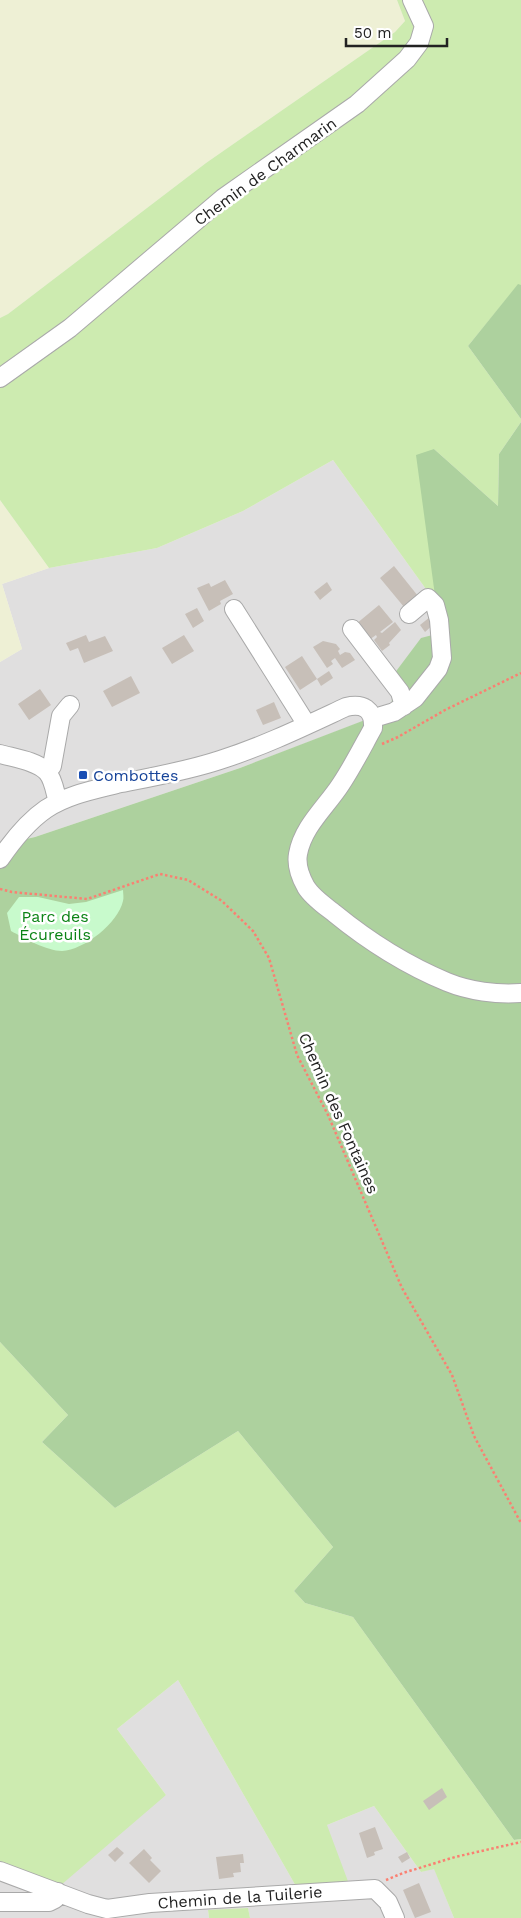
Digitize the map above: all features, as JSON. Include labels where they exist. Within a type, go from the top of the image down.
[{"type":"street","name":"Chemin de Charmarin","points":[[0,378],[70,328],[224,198],[357,104],[407,59],[419,43],[424,26],[412,0]]},
{"type":"street","points":[[409,614],[428,598],[435,606],[440,620],[442,658],[438,669],[423,689],[404,706],[373,723],[341,784],[311,823],[298,855],[299,872],[307,888],[324,905],[352,928],[410,964],[447,982],[469,989],[508,994],[521,993]]},
{"type":"street","points":[[234,609],[307,725]]},
{"type":"street","points":[[352,629],[400,692],[404,706]]},
{"type":"street","points":[[48,772],[52,766],[61,716],[70,705]]},
{"type":"street","points":[[0,859],[14,839],[31,821],[58,802],[90,791],[188,770],[221,760],[263,745],[346,707],[356,705],[365,708],[373,723]]},
{"type":"street","points":[[0,754],[35,764],[48,772],[58,802]]},
{"type":"street","name":"Chemin de la Tuilerie","points":[[0,1871],[58,1892],[94,1912],[150,1903],[254,1898],[371,1888]]},
{"type":"street","points":[[371,1888],[388,1902],[395,1918]]},
{"type":"street","points":[[0,1902],[49,1902],[55,1899],[58,1892]]},
{"type":"path","points":[[360,751],[363,752],[398,737],[444,710],[521,673]]},
{"type":"path","name":"Chemin des Fontaines","points":[[0,888],[12,892],[87,899],[160,874],[188,880],[222,901],[253,931],[269,958],[297,1054],[328,1115],[402,1288],[452,1375],[474,1436],[521,1523]]},
{"type":"path","points":[[371,1888],[388,1878],[455,1857],[521,1842]]},
{"type":"shaded area","points":[[333,460],[436,603],[444,633],[392,710],[240,768],[35,837],[0,845],[0,662],[22,649],[2,584],[49,568],[157,548],[243,511]]},
{"type":"shaded area","points":[[178,1680],[297,1888],[327,1825],[374,1806],[421,1872],[434,1868],[454,1918],[250,1918],[248,1908],[208,1911],[209,1918],[0,1918],[0,1867],[166,1795],[117,1729]]},
{"type":"green space","points":[[0,0],[397,0],[405,21],[395,32],[206,163],[8,314],[0,318]]},
{"type":"green space","points":[[397,0],[521,0],[521,285],[518,285],[468,346],[521,419],[521,422],[499,454],[498,506],[434,449],[436,603],[333,460],[243,511],[157,548],[49,568],[0,500],[0,318],[8,314],[206,163],[395,32],[405,21]]},
{"type":"green space","points":[[518,284],[521,285],[521,419],[468,346]]},
{"type":"green space","points":[[521,422],[521,1839],[514,1840],[353,1617],[305,1603],[294,1591],[333,1547],[238,1431],[115,1508],[42,1442],[68,1415],[0,1342],[0,845],[35,837],[240,768],[391,710],[394,674],[421,638],[444,632],[436,603],[416,455],[434,449],[498,506],[499,454]]},
{"type":"green space","points":[[0,500],[49,568],[2,584],[22,649],[0,662]]},
{"type":"green space","name":"Parc des Écureuils","points":[[123,890],[123,900],[114,918],[99,934],[80,946],[62,951],[50,949],[11,931],[7,913],[19,897],[38,897],[69,904],[86,902]]},
{"type":"green space","points":[[0,1342],[68,1415],[42,1442],[115,1508],[238,1431],[333,1547],[294,1591],[305,1603],[353,1617],[514,1840],[521,1839],[521,1918],[454,1918],[434,1869],[421,1872],[374,1806],[327,1825],[349,1884],[297,1888],[178,1680],[117,1729],[166,1795],[61,1885],[0,1867]]},
{"type":"green space","points":[[248,1908],[250,1918],[209,1918],[208,1910]]},
{"type":"building","points":[[394,566],[418,596],[404,607],[380,578]]},
{"type":"building","points":[[225,580],[233,594],[220,601],[221,604],[209,611],[197,588],[209,583],[211,587]]},
{"type":"building","points":[[327,582],[332,590],[320,600],[314,592]]},
{"type":"building","points":[[379,605],[393,622],[380,632],[382,633],[395,622],[401,630],[389,643],[390,645],[382,651],[374,640],[377,637],[376,635],[369,640],[356,624]]},
{"type":"building","points":[[197,608],[204,621],[193,628],[185,614]]},
{"type":"building","points":[[430,617],[435,623],[425,632],[420,625]]},
{"type":"building","points":[[86,635],[89,642],[105,636],[113,651],[84,663],[78,648],[70,651],[66,643]]},
{"type":"building","points":[[184,635],[194,651],[172,664],[162,648]]},
{"type":"building","points":[[323,641],[336,644],[340,649],[338,651],[340,655],[345,652],[350,653],[355,660],[342,668],[335,658],[331,661],[333,664],[327,668],[313,647]]},
{"type":"building","points":[[302,656],[317,679],[300,690],[285,667]]},
{"type":"building","points":[[329,671],[333,678],[321,686],[317,679]]},
{"type":"building","points":[[131,676],[140,693],[112,707],[103,691]]},
{"type":"building","points":[[40,689],[51,705],[29,720],[18,704]]},
{"type":"building","points":[[274,702],[281,718],[263,725],[256,710]]},
{"type":"building","points":[[442,1788],[447,1797],[429,1810],[423,1801]]},
{"type":"building","points":[[375,1827],[383,1849],[374,1852],[375,1855],[367,1858],[359,1833]]},
{"type":"building","points":[[117,1847],[124,1853],[115,1862],[108,1855]]},
{"type":"building","points":[[144,1849],[152,1858],[150,1860],[161,1871],[149,1883],[129,1863]]},
{"type":"building","points":[[407,1852],[410,1858],[402,1863],[398,1857]]},
{"type":"building","points":[[243,1854],[244,1863],[240,1863],[241,1872],[233,1873],[234,1877],[219,1879],[216,1857]]},
{"type":"building","points":[[419,1883],[431,1912],[415,1918],[403,1890]]},
{"type":"place","name":"Combottes","points":[[83,775]]}]
